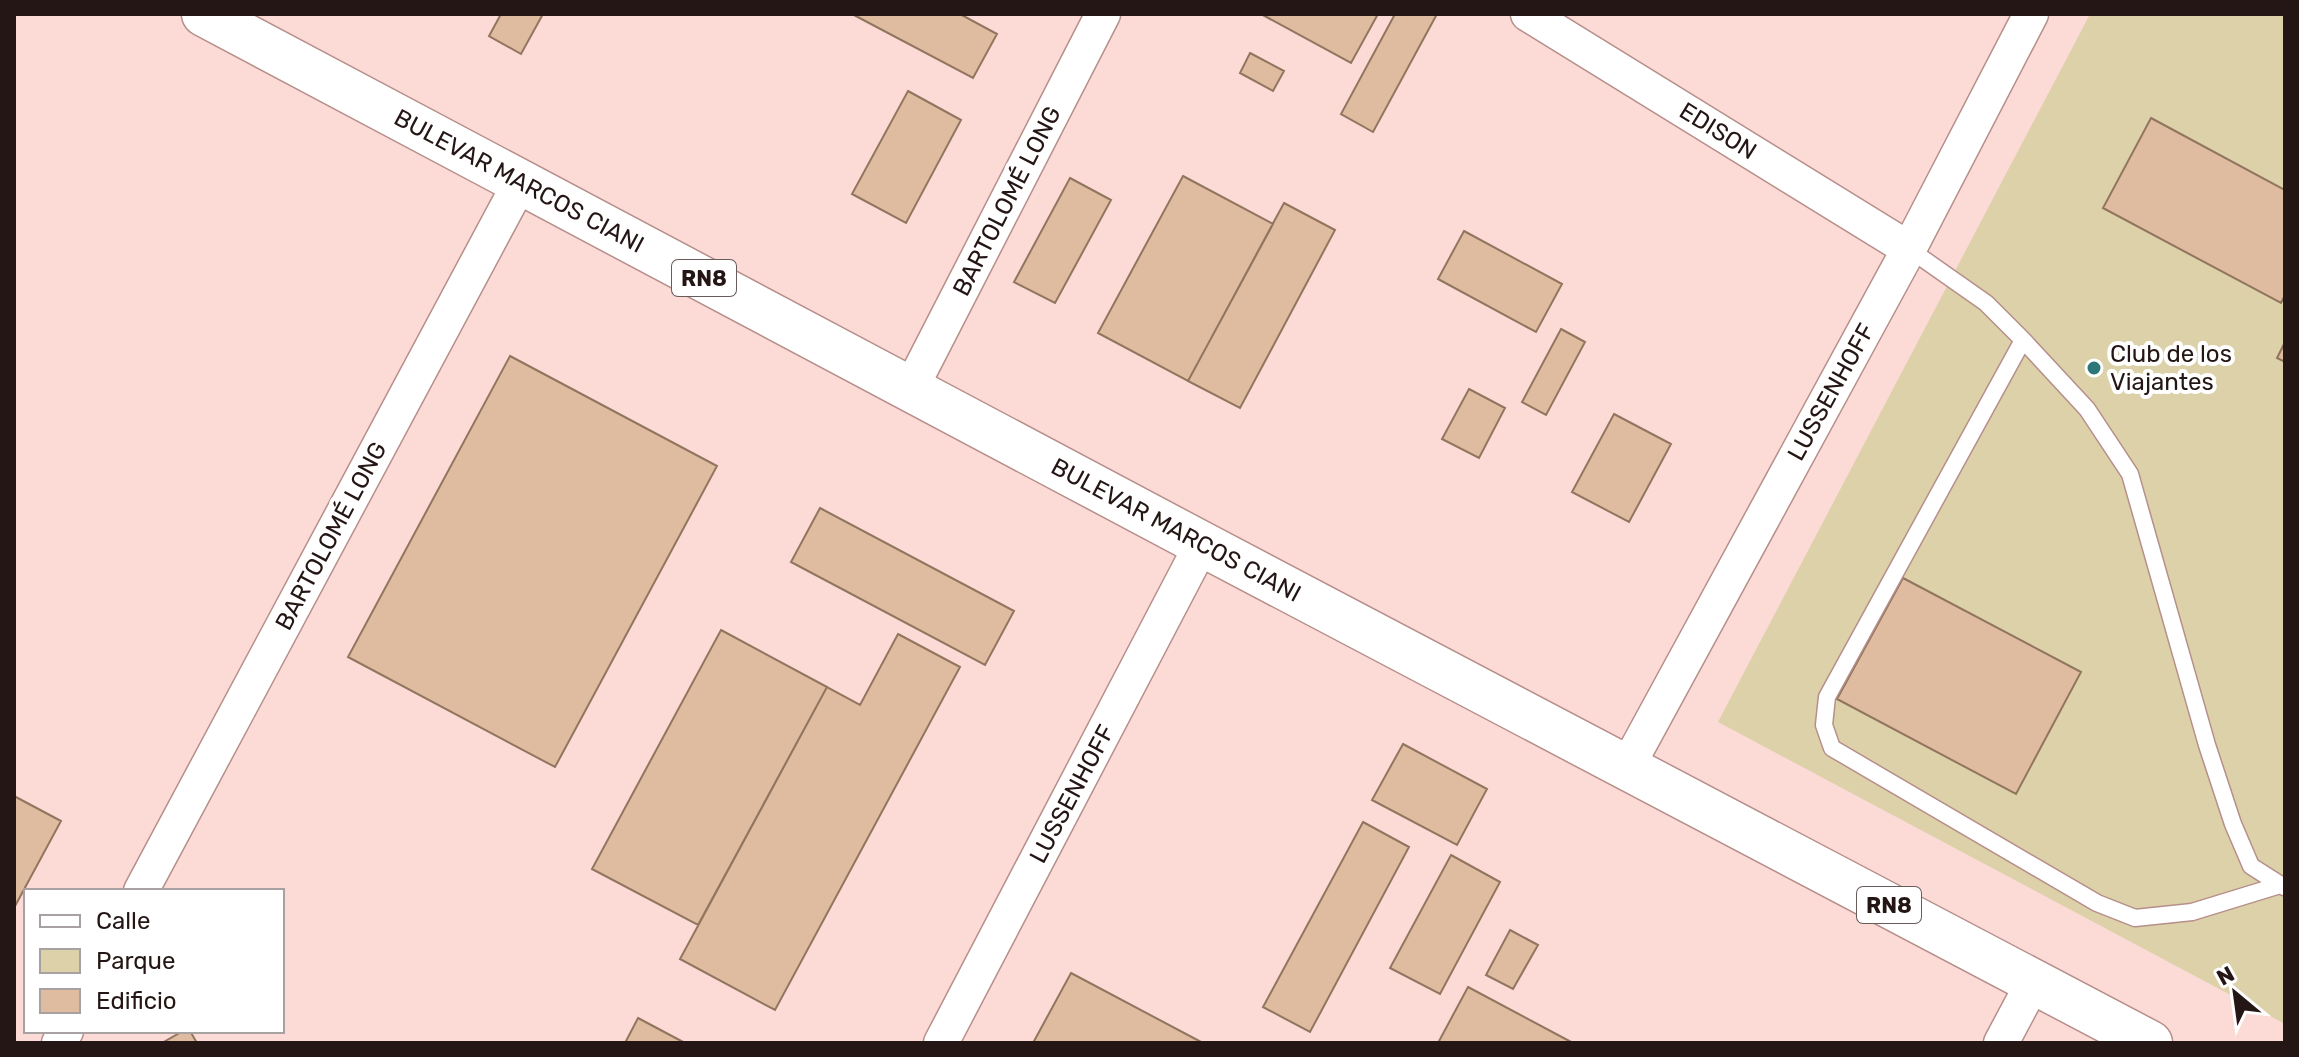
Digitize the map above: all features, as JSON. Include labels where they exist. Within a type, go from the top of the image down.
[{"type":"highway","name":"BULEVAR MARCOS CIANI","points":[[211,16],[1202,544],[2150,1043]]},
{"type":"street","name":"BARTOLOMÉ LONG","points":[[911,388],[1103,14]]},
{"type":"street","name":"EDISON","points":[[1528,14],[1909,249]]},
{"type":"street","name":"LUSSENHOFF","points":[[1627,767],[1909,249],[2031,14]]},
{"type":"street","name":"BARTOLOMÉ LONG","points":[[142,889],[521,181]]},
{"type":"street","name":"LUSSENHOFF","points":[[941,1043],[1202,544]]},
{"type":"street","points":[[2001,1043],[2034,981]]},
{"type":"lane","points":[[1909,249],[1986,303],[2023,340],[2087,409],[2130,474],[2207,745],[2233,824],[2251,866],[2282,887]]},
{"type":"lane","points":[[2023,340],[1827,697],[1824,725],[1832,748],[2097,903],[2135,918],[2192,912],[2282,887]]},
{"type":"green space","name":"Club de los Viajantes","points":[[2090,14],[2285,14],[2285,1024],[1718,722]]},
{"type":"building","points":[[501,14],[543,14],[521,54],[489,36]]},
{"type":"building","points":[[852,14],[960,14],[997,34],[973,78]]},
{"type":"building","points":[[1261,14],[1378,14],[1351,63]]},
{"type":"building","points":[[1395,14],[1437,14],[1373,132],[1341,114]]},
{"type":"building","points":[[1250,53],[1284,71],[1273,91],[1240,73]]},
{"type":"building","points":[[908,91],[961,120],[906,223],[852,194]]},
{"type":"building","points":[[2151,118],[2285,190],[2285,295],[2281,303],[2103,208]]},
{"type":"building","points":[[1183,176],[1273,224],[1188,381],[1098,333]]},
{"type":"building","points":[[1070,178],[1111,200],[1055,303],[1014,282]]},
{"type":"building","points":[[1284,203],[1335,230],[1240,408],[1188,381]]},
{"type":"building","points":[[1464,231],[1562,284],[1536,332],[1438,279]]},
{"type":"building","points":[[1561,329],[1585,342],[1546,415],[1522,402]]},
{"type":"building","points":[[2285,342],[2285,362],[2277,358]]},
{"type":"building","points":[[510,356],[717,466],[555,767],[348,657]]},
{"type":"building","points":[[1469,389],[1505,408],[1479,458],[1442,439]]},
{"type":"building","points":[[1614,414],[1671,444],[1629,522],[1572,492]]},
{"type":"building","points":[[820,508],[1014,611],[985,665],[791,562]]},
{"type":"building","points":[[1903,578],[2081,672],[2016,794],[1837,699]]},
{"type":"building","points":[[721,630],[827,687],[698,925],[592,869]]},
{"type":"building","points":[[898,634],[960,667],[775,1010],[680,959],[827,687],[860,705]]},
{"type":"building","points":[[1403,744],[1487,789],[1457,845],[1372,800]]},
{"type":"building","points":[[14,796],[61,821],[14,908]]},
{"type":"building","points":[[1363,822],[1409,847],[1310,1032],[1263,1007]]},
{"type":"building","points":[[1451,855],[1500,882],[1440,994],[1390,968]]},
{"type":"building","points":[[1510,930],[1538,945],[1513,989],[1486,975]]},
{"type":"building","points":[[1071,973],[1203,1043],[1033,1043]]},
{"type":"building","points":[[1468,987],[1573,1043],[1438,1043]]},
{"type":"building","points":[[638,1018],[685,1043],[625,1043]]},
{"type":"building","points":[[180,1033],[191,1033],[197,1043],[162,1043]]},
{"type":"place","name":"Club de los Viajantes","points":[[2094,368]]}]
